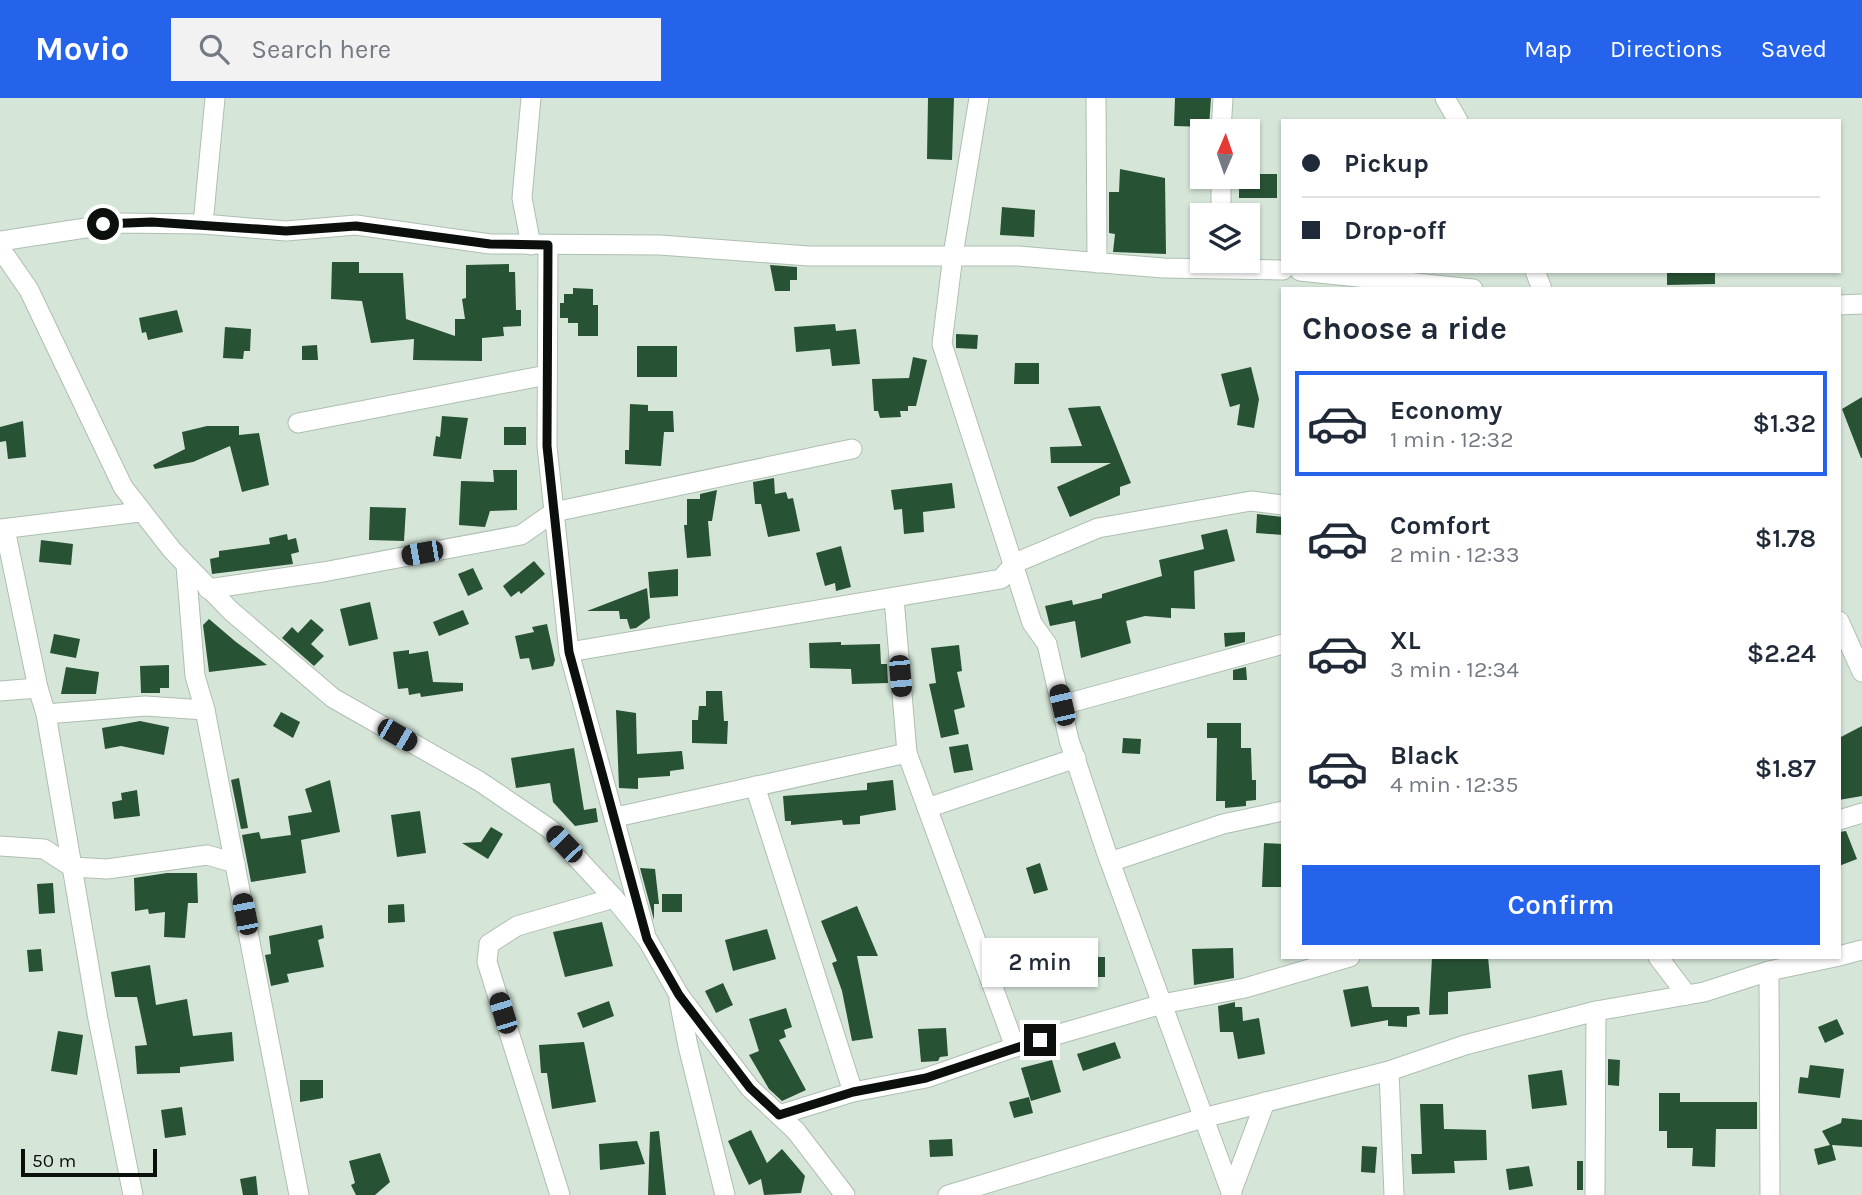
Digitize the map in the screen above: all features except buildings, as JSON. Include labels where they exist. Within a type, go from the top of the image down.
[{"type":"street","points":[[203,224],[215,98]]},
{"type":"street","points":[[531,98],[522,198],[540,245],[547,375],[547,446],[569,652],[647,939]]},
{"type":"street","points":[[979,98],[953,255],[942,344],[1015,563],[1032,623],[1047,645],[1076,758],[1110,862],[1232,1194]]},
{"type":"street","points":[[1096,98],[1097,262]]},
{"type":"street","points":[[1222,119],[1223,98]]},
{"type":"street","points":[[1445,98],[1457,119]]},
{"type":"street","points":[[845,1195],[796,1131],[750,1088],[679,995],[647,939],[614,898],[550,829],[479,781],[332,698],[296,670],[208,589],[186,565],[140,512],[102,448],[29,290],[1,240],[88,225],[152,222],[286,231],[356,226],[490,244],[660,245],[809,256],[1026,256],[1097,262],[1190,264]]},
{"type":"street","points":[[1260,268],[1281,270]]},
{"type":"street","points":[[1315,273],[1395,284],[1442,287]]},
{"type":"street","points":[[1841,304],[1862,304]]},
{"type":"street","points":[[298,423],[547,375]]},
{"type":"street","points":[[208,589],[323,572],[521,535],[554,512],[852,449]]},
{"type":"street","points":[[569,652],[1001,579],[1015,563],[1098,528],[1251,501],[1281,505]]},
{"type":"street","points":[[133,1195],[98,1018],[46,714],[2,529],[140,512]]},
{"type":"street","points":[[186,565],[195,676],[205,710],[299,1195]]},
{"type":"street","points":[[894,598],[907,752],[1015,1047]]},
{"type":"street","points":[[1841,625],[1862,672]]},
{"type":"street","points":[[1062,705],[1281,645]]},
{"type":"street","points":[[0,691],[38,688]]},
{"type":"street","points":[[46,714],[145,706],[205,710]]},
{"type":"street","points":[[616,817],[907,752]]},
{"type":"street","points":[[927,808],[1076,758]]},
{"type":"street","points":[[755,786],[853,1092]]},
{"type":"street","points":[[1110,862],[1223,824],[1281,811]]},
{"type":"street","points":[[1841,819],[1862,813]]},
{"type":"street","points":[[0,846],[44,849],[72,867],[107,869],[207,855],[235,863]]},
{"type":"street","points":[[559,1195],[487,962],[489,944],[517,926],[614,898]]},
{"type":"street","points":[[1841,955],[1862,950]]},
{"type":"street","points":[[779,1115],[853,1092],[926,1078],[1015,1047],[1161,1004],[1245,988],[1343,959]]},
{"type":"street","points":[[1660,959],[1687,995]]},
{"type":"street","points":[[948,1195],[1203,1118],[1389,1071],[1465,1045],[1596,1011],[1687,995],[1769,971],[1825,959]]},
{"type":"street","points":[[1769,971],[1770,1195]]},
{"type":"street","points":[[679,995],[688,1046],[725,1195]]},
{"type":"street","points":[[1595,1195],[1596,1011]]},
{"type":"street","points":[[1389,1071],[1394,1195]]},
{"type":"street","points":[[1232,1194],[1265,1102]]},
{"type":"route","points":[[103,224],[152,222],[286,231],[356,226],[490,244],[548,245],[547,446],[569,652],[605,776],[647,939],[679,995],[750,1088],[779,1115],[853,1092],[926,1078],[1040,1040]]}]
